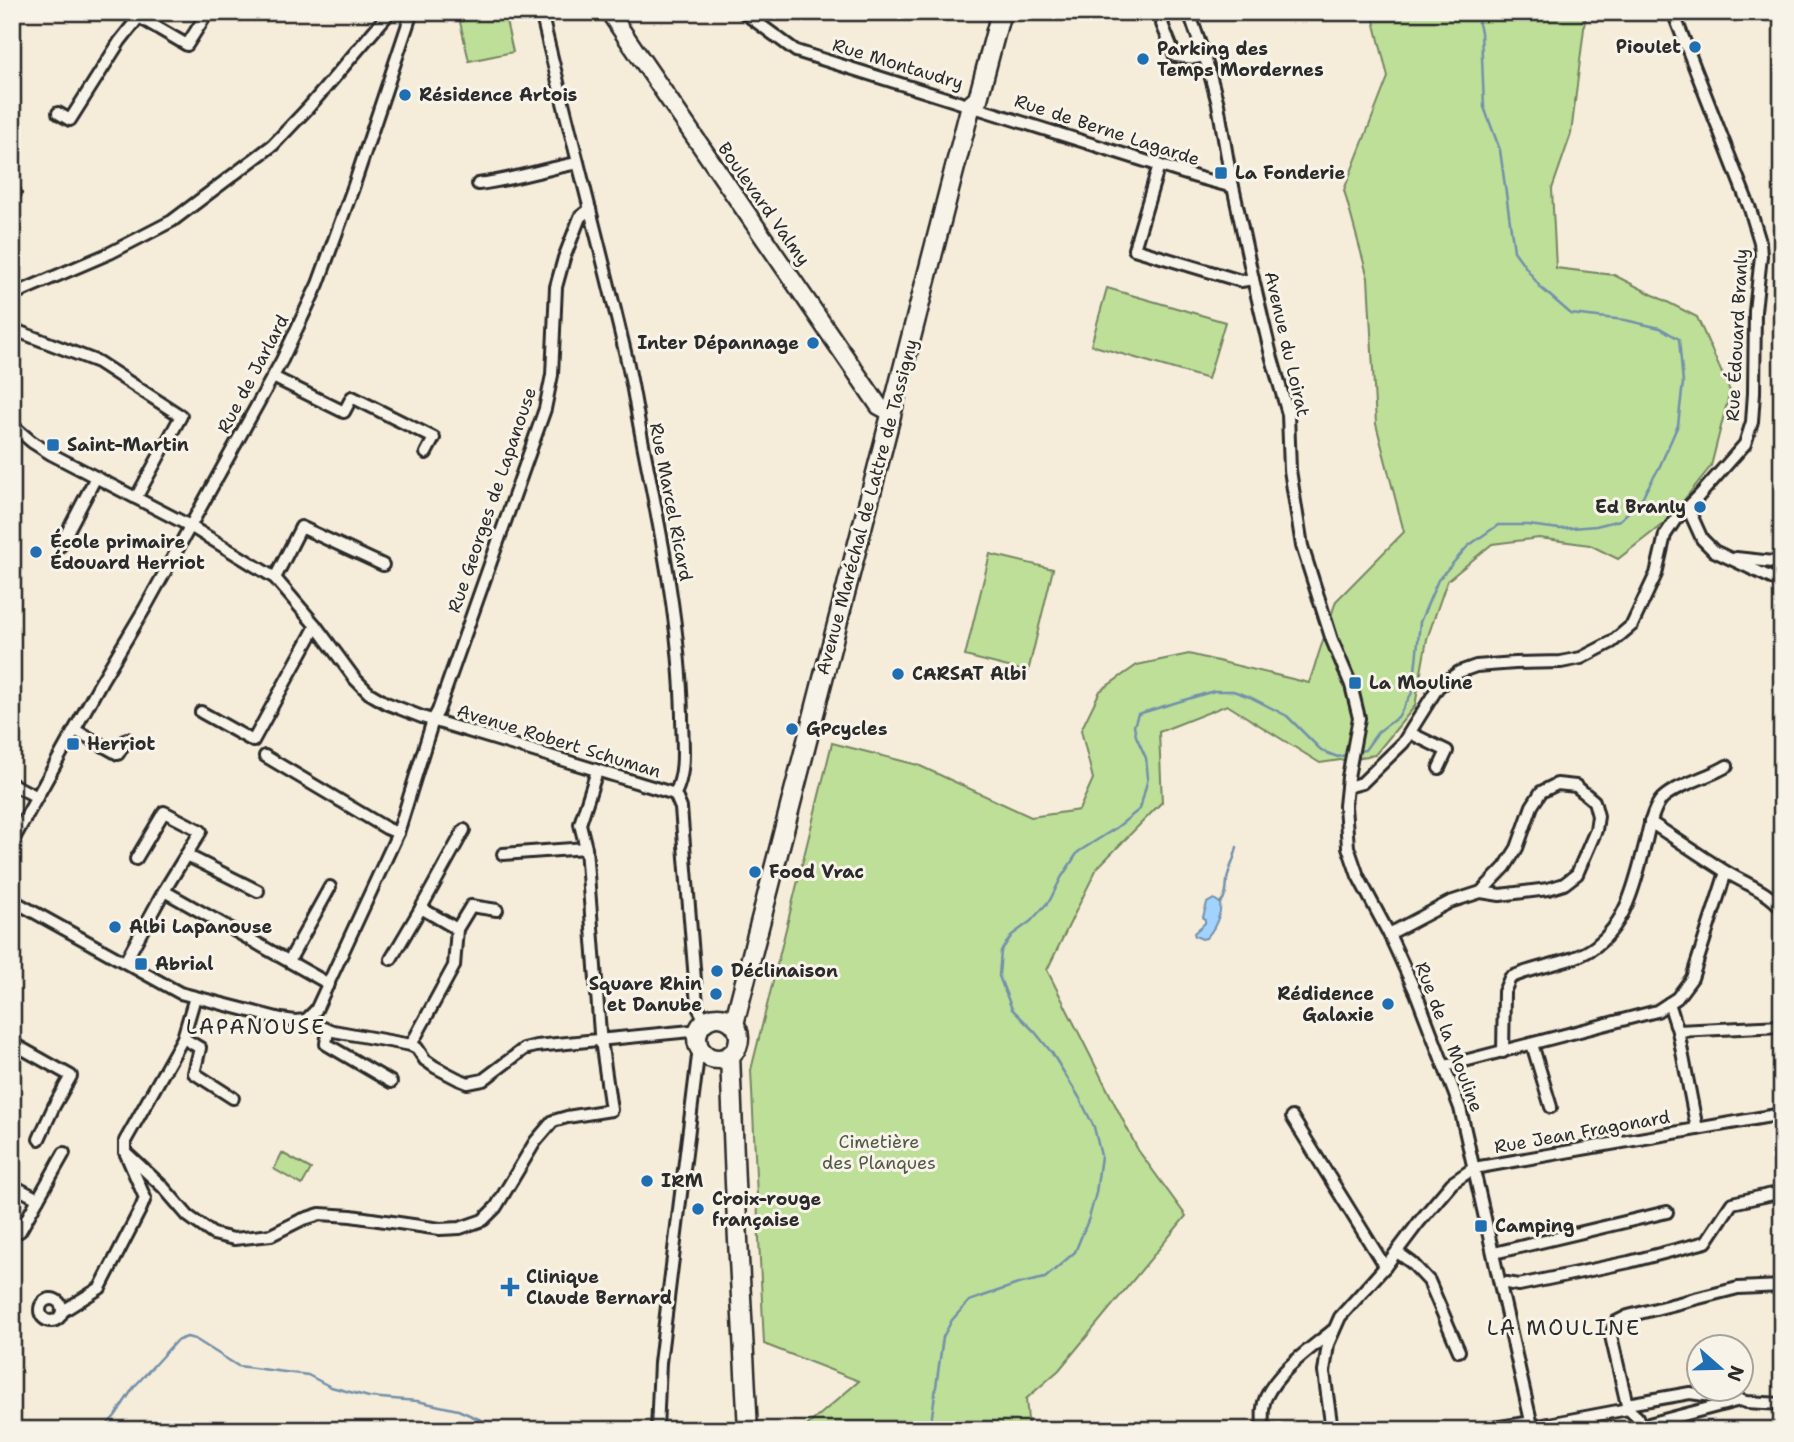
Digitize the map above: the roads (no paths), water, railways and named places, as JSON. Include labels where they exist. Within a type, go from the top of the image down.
[{"type":"main road","name":"Boulevard Valmy","points":[[609,12],[879,406],[892,414]]},
{"type":"main road","points":[[972,105],[968,91],[989,12]]},
{"type":"main road","name":"Avenue Maréchal de Lattre de Tassigny","points":[[748,1430],[735,1183],[720,1075],[710,1037],[738,1005],[972,105],[978,99],[1001,12]]},
{"type":"street","points":[[58,113],[70,120],[134,15],[187,45],[208,12]]},
{"type":"street","points":[[12,295],[110,253],[172,221],[273,145],[390,12]]},
{"type":"street","name":"Rue de Jarlard","points":[[12,842],[273,377],[318,284],[412,12]]},
{"type":"street","name":"Rue Marcel Ricard","points":[[541,12],[627,360],[660,526],[671,594],[681,688],[683,768],[675,794],[681,808],[710,1037],[660,1363],[657,1430]]},
{"type":"street","name":"Rue Montaudry","points":[[743,12],[796,51],[972,105]]},
{"type":"street","points":[[1171,12],[1166,13],[1162,24],[1175,56],[1204,56]]},
{"type":"street","name":"Avenue du Loirat","points":[[1189,12],[1218,104],[1253,279],[1288,414],[1290,470],[1302,546],[1332,640],[1351,685],[1359,718]]},
{"type":"street","name":"Rue Édouard Branly","points":[[1347,787],[1362,783],[1403,743],[1438,687],[1459,673],[1476,666],[1561,662],[1581,658],[1612,642],[1632,625],[1656,574],[1665,535],[1675,520],[1745,444],[1752,422],[1760,242],[1750,209],[1673,12]]},
{"type":"street","name":"Rue de Berne Lagarde","points":[[972,105],[1233,187]]},
{"type":"street","points":[[478,184],[504,181],[578,163]]},
{"type":"street","points":[[1159,164],[1133,249],[1241,281],[1253,279]]},
{"type":"street","points":[[12,188],[15,193],[12,195]]},
{"type":"street","name":"Rue Georges de Lapanouse","points":[[306,1020],[316,1010],[329,984],[398,833],[433,720],[545,408],[552,374],[556,287],[580,217],[590,209]]},
{"type":"street","points":[[12,329],[97,362],[181,416],[136,498]]},
{"type":"street","points":[[273,377],[344,412],[352,397],[434,438],[426,453]]},
{"type":"street","name":"Avenue Robert Schuman","points":[[12,425],[32,442],[190,526],[275,578],[316,626],[355,679],[369,693],[386,703],[675,794]]},
{"type":"street","points":[[60,545],[96,477]]},
{"type":"street","points":[[1688,508],[1702,540],[1714,551],[1782,583]]},
{"type":"street","points":[[275,578],[301,527],[383,565]]},
{"type":"street","points":[[1726,557],[1782,563]]},
{"type":"street","points":[[201,712],[253,741],[316,626]]},
{"type":"street","name":"Rue de la Mouline","points":[[1359,718],[1345,806],[1346,842],[1358,876],[1416,993],[1460,1108],[1533,1427]]},
{"type":"street","points":[[75,730],[118,754],[127,739]]},
{"type":"street","points":[[1410,733],[1447,751],[1439,768]]},
{"type":"street","points":[[265,756],[398,833]]},
{"type":"street","points":[[1503,1052],[1504,992],[1510,978],[1578,956],[1595,947],[1624,912],[1635,885],[1650,822],[1661,800],[1678,788],[1727,766]]},
{"type":"street","points":[[125,1152],[163,1187],[188,1216],[213,1234],[234,1239],[271,1235],[320,1214],[351,1216],[440,1230],[460,1228],[482,1220],[496,1207],[535,1142],[553,1121],[567,1116],[611,1110],[602,1040],[586,848],[580,824],[597,771]]},
{"type":"street","points":[[12,784],[37,797]]},
{"type":"street","points":[[1388,934],[1450,902],[1481,892],[1500,894],[1548,889],[1564,884],[1577,874],[1596,830],[1598,816],[1594,801],[1576,786],[1557,784],[1541,792],[1532,806],[1517,848],[1505,867],[1481,892]]},
{"type":"street","points":[[125,962],[201,831],[164,812],[136,859]]},
{"type":"street","points":[[1650,822],[1726,872],[1761,891],[1782,909]]},
{"type":"street","points":[[391,959],[464,830]]},
{"type":"street","points":[[503,854],[586,848]]},
{"type":"street","points":[[186,855],[258,891]]},
{"type":"street","points":[[1445,1066],[1657,1011],[1677,998],[1692,978],[1726,872]]},
{"type":"street","points":[[289,961],[330,887]]},
{"type":"street","points":[[164,891],[329,984]]},
{"type":"street","points":[[12,900],[180,993],[281,1019],[306,1020],[328,1030],[411,1045],[435,1067],[468,1083],[483,1080],[524,1049],[691,1031],[710,1037]]},
{"type":"street","points":[[411,1045],[454,966],[457,929],[471,906],[497,910]]},
{"type":"street","points":[[421,908],[457,929]]},
{"type":"street","points":[[62,1311],[100,1288],[141,1208],[145,1198],[125,1152],[125,1141],[183,1038],[195,997]]},
{"type":"street","name":"Rue Jean Fragonard","points":[[1669,1003],[1678,1031],[1697,1129]]},
{"type":"street","points":[[1678,1031],[1782,1026]]},
{"type":"street","points":[[328,1030],[326,1044],[391,1082]]},
{"type":"street","points":[[183,1038],[200,1048],[194,1073],[233,1098]]},
{"type":"street","points":[[12,1043],[71,1076],[39,1139]]},
{"type":"street","points":[[1532,1044],[1550,1107]]},
{"type":"street","name":"Rue Jean Fragonard","points":[[1474,1168],[1782,1114]]},
{"type":"street","points":[[1292,1117],[1385,1267]]},
{"type":"street","points":[[12,1227],[20,1231],[64,1153]]},
{"type":"street","points":[[1332,1430],[1324,1372],[1328,1344],[1340,1317],[1385,1267],[1452,1183],[1474,1168]]},
{"type":"street","points":[[13,1188],[38,1199]]},
{"type":"street","points":[[1501,1284],[1519,1285],[1629,1262],[1706,1242],[1732,1203],[1782,1192]]},
{"type":"street","points":[[1494,1253],[1667,1212]]},
{"type":"street","points":[[1397,1252],[1430,1281],[1459,1351]]},
{"type":"street","points":[[1725,1404],[1640,1426],[1637,1417],[1628,1407],[1611,1335],[1616,1322],[1628,1316],[1738,1288],[1782,1286]]},
{"type":"street","points":[[1263,1430],[1262,1412],[1265,1399],[1274,1385],[1292,1365],[1335,1328]]},
{"type":"street","points":[[1483,1430],[1526,1423],[1533,1427],[1542,1426],[1686,1394]]},
{"type":"street","points":[[1756,1403],[1782,1404]]},
{"type":"water","points":[[1214,899],[1220,903],[1219,917],[1209,935],[1202,939],[1194,933],[1205,923],[1203,917],[1207,903]]},
{"type":"waterway","points":[[1355,752],[1365,750],[1378,732],[1398,717],[1413,691],[1420,622],[1438,580],[1468,546],[1498,525],[1560,529],[1596,526],[1620,520],[1640,501],[1659,468],[1678,425],[1683,383],[1679,339],[1660,328],[1625,320],[1571,314],[1540,287],[1514,251],[1500,150],[1484,107],[1481,32],[1476,12]]},
{"type":"waterway","points":[[930,1430],[943,1337],[952,1320],[969,1301],[1045,1278],[1075,1252],[1089,1218],[1096,1193],[1101,1156],[1094,1127],[1052,1053],[1012,1009],[999,976],[1001,951],[1012,935],[1031,921],[1050,900],[1078,852],[1140,809],[1148,778],[1146,758],[1134,726],[1138,714],[1214,691],[1233,691],[1287,716],[1322,751],[1338,757],[1349,754]]},
{"type":"waterway","points":[[1220,903],[1226,893],[1228,875],[1237,847]]},
{"type":"waterway","points":[[39,1430],[104,1428],[134,1387],[176,1341],[187,1337],[195,1339],[238,1366],[308,1375],[331,1387],[369,1397],[417,1401],[458,1410],[511,1430]]},
{"type":"place","name":"Pioulet","points":[[1695,47]]},
{"type":"place","name":"Parking des Temps Mordernes","points":[[1143,59]]},
{"type":"place","name":"Résidence Artois","points":[[405,95]]},
{"type":"place","name":"La Fonderie","points":[[1221,173]]},
{"type":"place","name":"Inter Dépannage","points":[[813,343]]},
{"type":"place","name":"Saint-Martin","points":[[53,445]]},
{"type":"place","name":"Ed Branly","points":[[1700,507]]},
{"type":"place","name":"École primaire Édouard Herriot","points":[[36,552]]},
{"type":"place","name":"CARSAT Albi","points":[[898,674]]},
{"type":"place","name":"La Mouline","points":[[1355,683]]},
{"type":"place","name":"GPcycles","points":[[792,729]]},
{"type":"place","name":"Herriot","points":[[73,744]]},
{"type":"place","name":"Food Vrac","points":[[755,872]]},
{"type":"place","name":"Albi Lapanouse","points":[[115,927]]},
{"type":"place","name":"Abrial","points":[[141,964]]},
{"type":"place","name":"Déclinaison","points":[[717,971]]},
{"type":"place","name":"Square Rhin et Danube","points":[[716,994]]},
{"type":"place","name":"Rédidence Galaxie","points":[[1388,1004]]},
{"type":"place","name":"IRM","points":[[647,1181]]},
{"type":"place","name":"Croix-rouge française","points":[[698,1209]]},
{"type":"place","name":"Camping","points":[[1481,1226]]},
{"type":"place","name":"Clinique Claude Bernard","points":[[510,1287]]},
{"type":"district","name":"LAPANOUSE","points":[[256,1027]]},
{"type":"district","name":"LA MOULINE","points":[[1564,1328]]},
{"type":"park label","name":"Cimetière des Planques","points":[[879,1152]]}]
